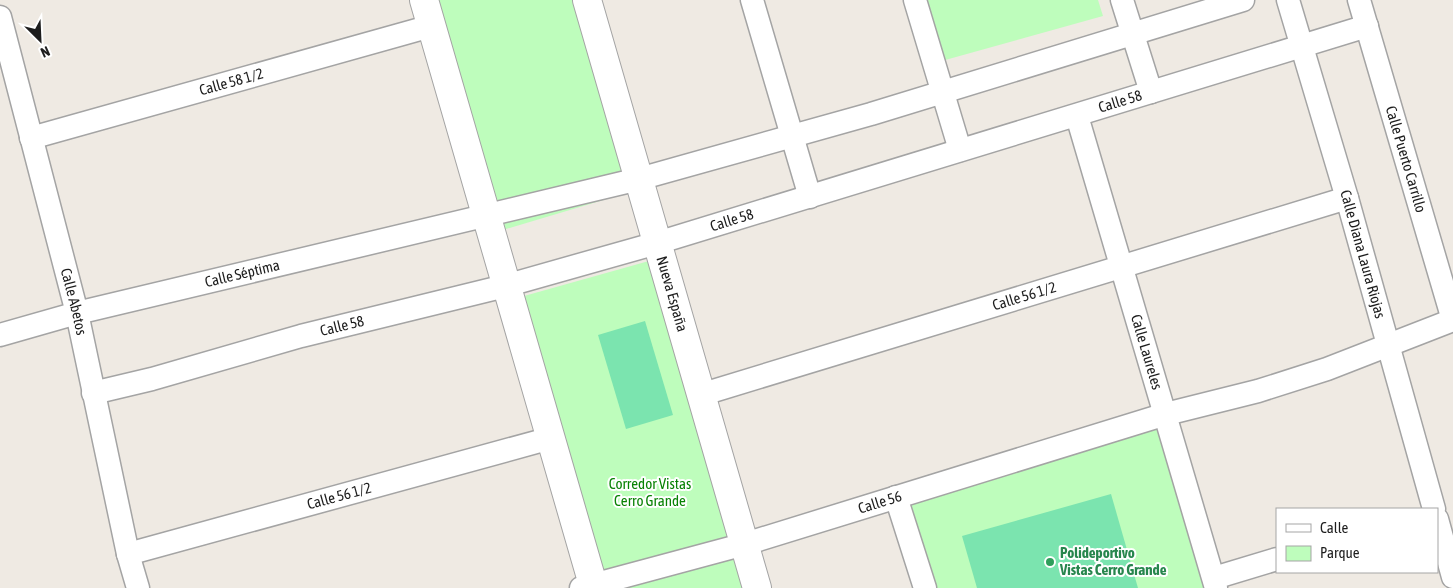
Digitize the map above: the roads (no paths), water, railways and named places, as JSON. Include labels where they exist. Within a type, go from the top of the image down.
[{"type":"street","points":[[424,0],[505,286],[551,438],[589,587]]},
{"type":"street","name":"Nueva España","points":[[586,0],[757,588]]},
{"type":"street","points":[[752,0],[810,197]]},
{"type":"street","points":[[915,0],[941,93],[960,150]]},
{"type":"street","points":[[1122,0],[1151,92]]},
{"type":"street","points":[[486,217],[639,179],[792,137],[1243,0]]},
{"type":"street","name":"Calle Diana Laura Riojas","points":[[1288,0],[1347,198],[1434,508]]},
{"type":"street","name":"Calle Puerto Carrillo","points":[[1359,0],[1453,320]]},
{"type":"street","name":"Calle Abetos","points":[[0,17],[77,313],[128,554],[138,588]]},
{"type":"street","name":"Calle 58 1/2","points":[[31,138],[431,26]]},
{"type":"street","name":"Calle 58","points":[[93,394],[301,336],[505,286],[657,243],[1366,26]]},
{"type":"street","name":"Calle Laureles","points":[[1077,116],[1120,267],[1166,414],[1215,583]]},
{"type":"street","name":"Calle 56 1/2","points":[[700,395],[1347,198]]},
{"type":"street","name":"Calle Séptima","points":[[0,334],[77,313],[486,217]]},
{"type":"street","name":"Calle 56","points":[[589,587],[745,544],[1166,414],[1327,369],[1453,320]]},
{"type":"street","name":"Calle 56 1/2","points":[[128,554],[551,438]]},
{"type":"street","points":[[896,497],[925,588]]},
{"type":"street","points":[[1438,523],[1453,577]]},
{"type":"street","points":[[1215,583],[1276,559]]},
{"type":"place","name":"Polideportivo Vistas Cerro Grande","points":[[1050,562]]},
{"type":"park label","name":"Corredor Vistas Cerro Grande","points":[[650,492]]}]
